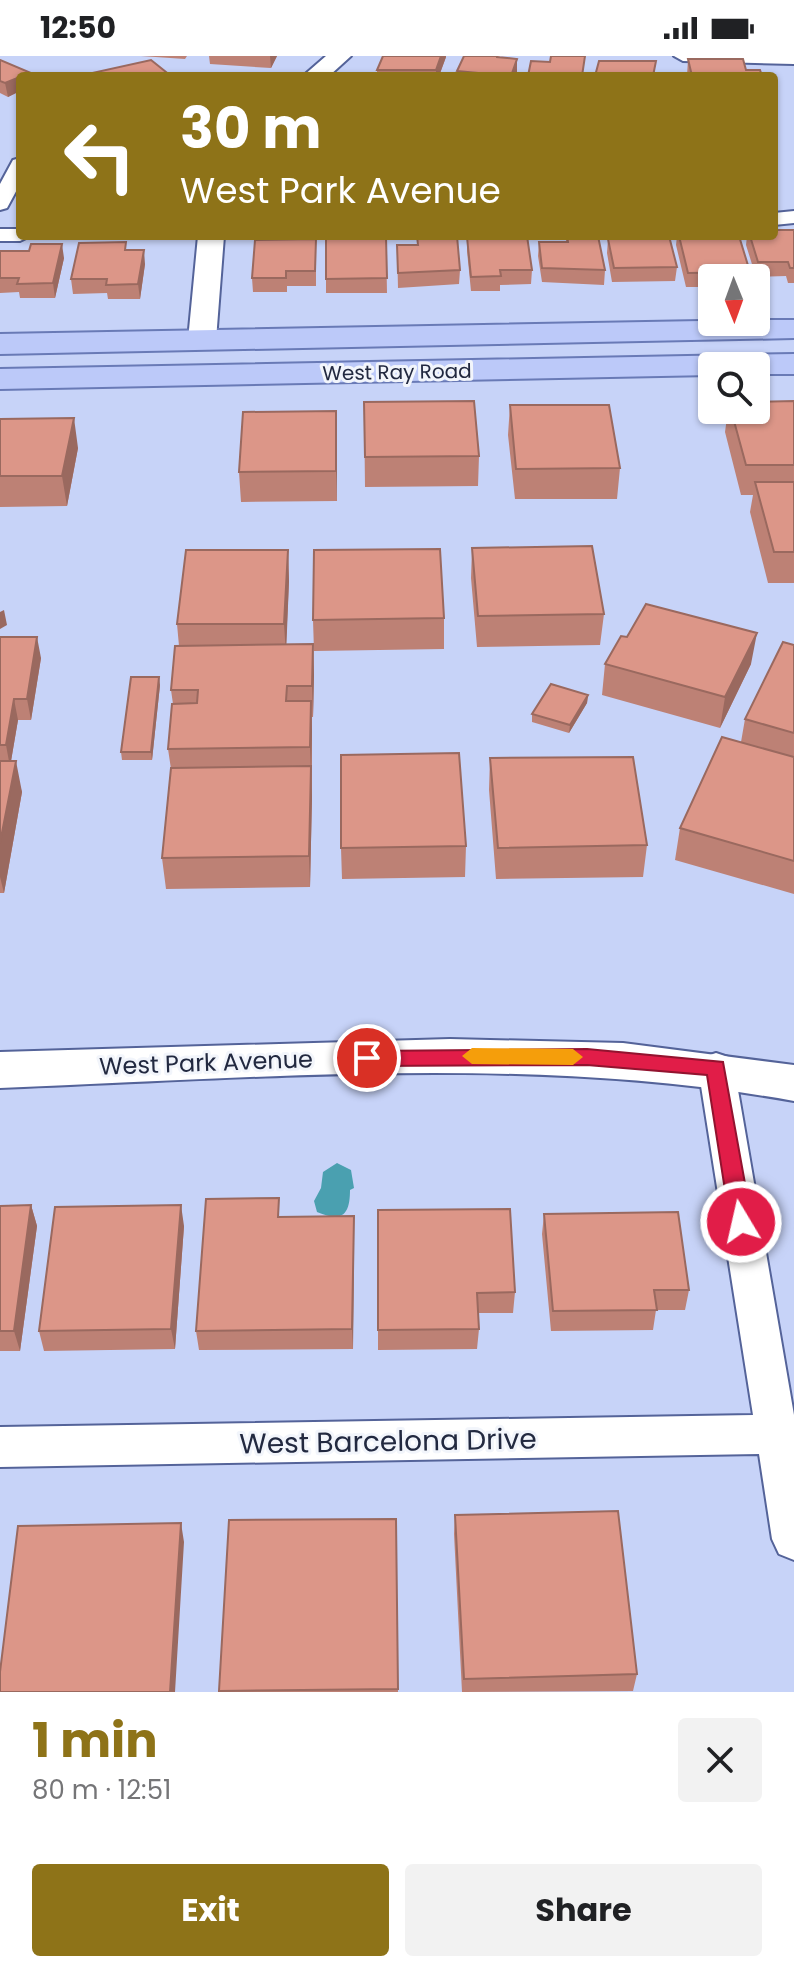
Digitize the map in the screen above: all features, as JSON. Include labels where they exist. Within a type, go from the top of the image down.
[{"type":"main road","name":"West Ray Road","points":[[0,344],[794,329]]},
{"type":"main road","name":"West Ray Road","points":[[0,379],[794,364]]},
{"type":"street","points":[[320,72],[340,56]]},
{"type":"street","points":[[683,56],[794,59]]},
{"type":"street","points":[[0,204],[16,172]]},
{"type":"street","points":[[202,340],[211,240]]},
{"type":"street","name":"West Park Avenue","points":[[0,1070],[459,1056],[587,1057],[716,1067],[794,1083]]},
{"type":"street","points":[[716,1067],[794,1539]]},
{"type":"street","name":"West Barcelona Drive","points":[[0,1447],[775,1434]]},
{"type":"shaded area","points":[[337,1163],[351,1170],[354,1188],[350,1190],[346,1211],[333,1217],[317,1212],[314,1201],[321,1188],[323,1172]]},
{"type":"building","points":[[383,56],[441,56],[436,70],[377,70]]},
{"type":"building","points":[[464,56],[517,59],[512,72],[457,71]]},
{"type":"building","points":[[551,56],[585,56],[583,72],[529,72],[531,61],[550,62]]},
{"type":"building","points":[[688,59],[743,59],[746,70],[761,72],[691,72]]},
{"type":"building","points":[[0,60],[29,72],[16,72],[16,79],[5,83],[0,81]]},
{"type":"building","points":[[151,60],[166,72],[97,72]]},
{"type":"building","points":[[599,61],[656,61],[654,72],[596,72]]},
{"type":"building","points":[[778,230],[794,230],[794,268],[790,268],[788,262],[758,262],[751,240],[778,240]]},
{"type":"building","points":[[255,240],[316,240],[315,271],[286,271],[286,278],[252,278]]},
{"type":"building","points":[[326,240],[386,240],[387,278],[326,279]]},
{"type":"building","points":[[417,240],[457,240],[460,270],[398,273],[397,245],[418,245]]},
{"type":"building","points":[[467,240],[528,240],[532,270],[500,270],[501,276],[471,277]]},
{"type":"building","points":[[599,240],[605,270],[542,268],[539,242]]},
{"type":"building","points":[[608,240],[670,240],[677,267],[614,268]]},
{"type":"building","points":[[680,240],[740,240],[748,264],[698,264],[698,273],[688,273]]},
{"type":"building","points":[[126,242],[125,250],[144,250],[138,284],[106,285],[107,279],[71,279],[79,243]]},
{"type":"building","points":[[31,244],[62,244],[53,283],[17,284],[19,278],[0,278],[0,251],[29,251]]},
{"type":"building","points":[[474,401],[479,456],[365,457],[364,402]]},
{"type":"building","points":[[794,401],[794,465],[746,465],[735,424],[770,424],[770,402]]},
{"type":"building","points":[[510,405],[609,405],[620,468],[516,469]]},
{"type":"building","points":[[336,411],[336,471],[239,472],[243,412]]},
{"type":"building","points":[[74,418],[62,476],[0,476],[0,419]]},
{"type":"building","points":[[755,482],[794,482],[794,552],[774,552]]},
{"type":"building","points":[[592,546],[604,614],[478,616],[472,548]]},
{"type":"building","points":[[440,549],[444,618],[313,620],[314,550]]},
{"type":"building","points":[[186,550],[288,550],[284,624],[177,624]]},
{"type":"building","points":[[646,604],[757,633],[725,697],[605,664],[621,636],[627,637]]},
{"type":"building","points":[[0,637],[37,637],[27,699],[14,699],[6,745],[0,745]]},
{"type":"building","points":[[783,642],[794,645],[794,733],[745,719]]},
{"type":"building","points":[[313,644],[312,686],[287,686],[286,701],[311,701],[310,747],[168,749],[172,704],[197,703],[198,690],[171,690],[175,646]]},
{"type":"building","points":[[131,677],[159,677],[151,752],[121,752]]},
{"type":"building","points":[[551,684],[588,695],[570,725],[532,714]]},
{"type":"building","points":[[722,737],[794,757],[794,861],[680,828]]},
{"type":"building","points":[[459,753],[466,846],[341,848],[341,755]]},
{"type":"building","points":[[633,757],[647,845],[498,848],[490,758]]},
{"type":"building","points":[[0,761],[16,761],[0,843]]},
{"type":"building","points":[[311,766],[309,856],[162,858],[171,768]]},
{"type":"building","points":[[279,1198],[278,1217],[354,1216],[352,1329],[196,1331],[206,1199]]},
{"type":"building","points":[[31,1205],[14,1331],[0,1331],[0,1206]]},
{"type":"building","points":[[181,1205],[171,1329],[39,1331],[55,1207]]},
{"type":"building","points":[[510,1209],[515,1292],[477,1293],[479,1329],[378,1330],[378,1210]]},
{"type":"building","points":[[678,1212],[689,1290],[654,1290],[657,1310],[553,1311],[544,1214]]},
{"type":"building","points":[[618,1511],[637,1674],[464,1679],[455,1515]]},
{"type":"building","points":[[396,1519],[398,1689],[219,1691],[229,1520]]},
{"type":"building","points":[[181,1523],[170,1692],[0,1692],[18,1526]]},
{"type":"slow traffic","points":[[472,1056],[573,1057]]},
{"type":"route","points":[[367,1058],[587,1057],[716,1067],[741,1222]]}]
